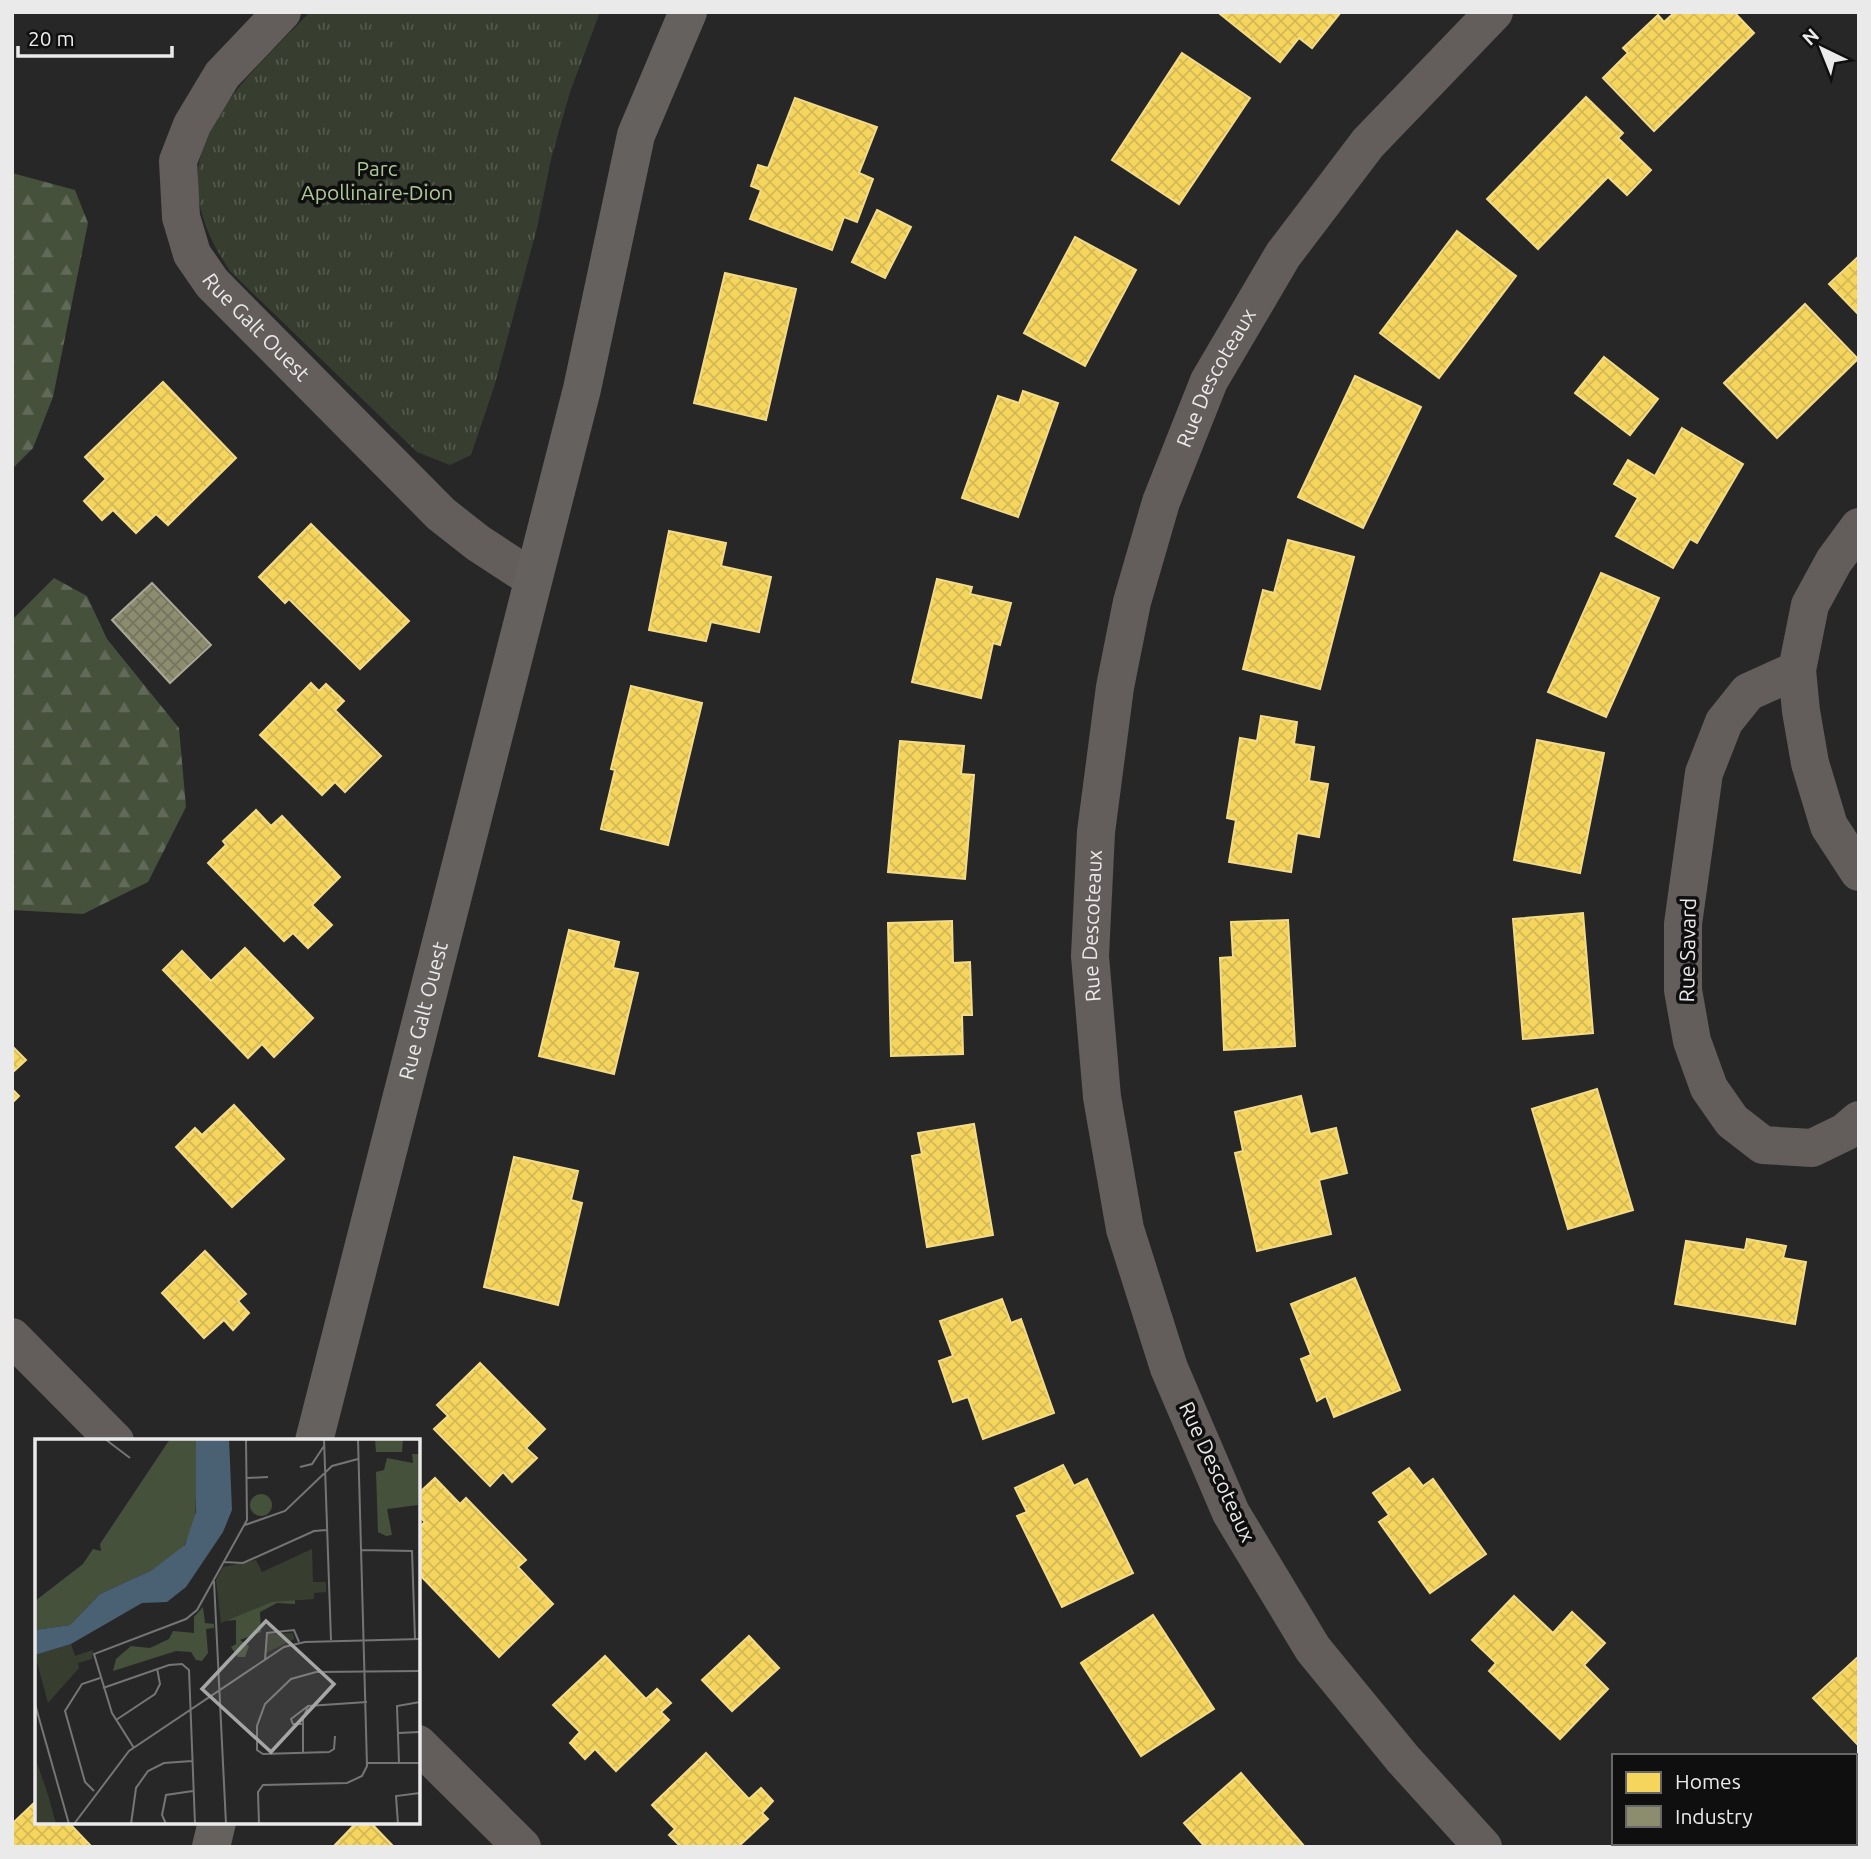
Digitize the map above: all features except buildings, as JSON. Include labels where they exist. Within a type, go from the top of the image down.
[{"type":"street","name":"Rue Galt Ouest","points":[[282,12],[222,75],[192,125],[178,161],[181,217],[192,254],[212,283],[441,514],[533,579]]},
{"type":"street","name":"Rue Galt Ouest","points":[[315,1439],[582,389],[636,135],[688,12]]},
{"type":"street","name":"Rue Descoteaux","points":[[1483,1847],[1403,1759],[1313,1649],[1231,1513],[1169,1368],[1125,1229],[1102,1097],[1090,956],[1096,832],[1115,687],[1127,626],[1161,502],[1209,381],[1283,256],[1368,143],[1494,12]]},
{"type":"street","points":[[1859,527],[1835,561],[1810,605],[1797,670],[1810,763],[1829,826],[1859,872]]},
{"type":"street","name":"Rue Savard","points":[[1797,670],[1748,692],[1724,722],[1704,773],[1683,924],[1683,990],[1692,1041],[1709,1088],[1731,1121],[1763,1145],[1812,1148],[1845,1132],[1859,1120]]},
{"type":"street","points":[[12,1337],[113,1439]]},
{"type":"street","points":[[420,1746],[522,1847]]},
{"type":"street","points":[[211,1847],[216,1824]]},
{"type":"green space","name":"Parc Apollinaire-Dion","points":[[310,12],[600,12],[570,92],[551,159],[537,228],[495,384],[471,455],[450,465],[417,452],[231,272],[208,231],[198,194],[200,161],[211,129],[229,100],[253,71]]},
{"type":"green space","points":[[12,173],[75,190],[88,223],[53,397],[33,448],[12,469]]},
{"type":"green space","points":[[54,578],[87,596],[107,639],[179,728],[186,807],[148,882],[83,914],[12,910],[12,620]]}]
